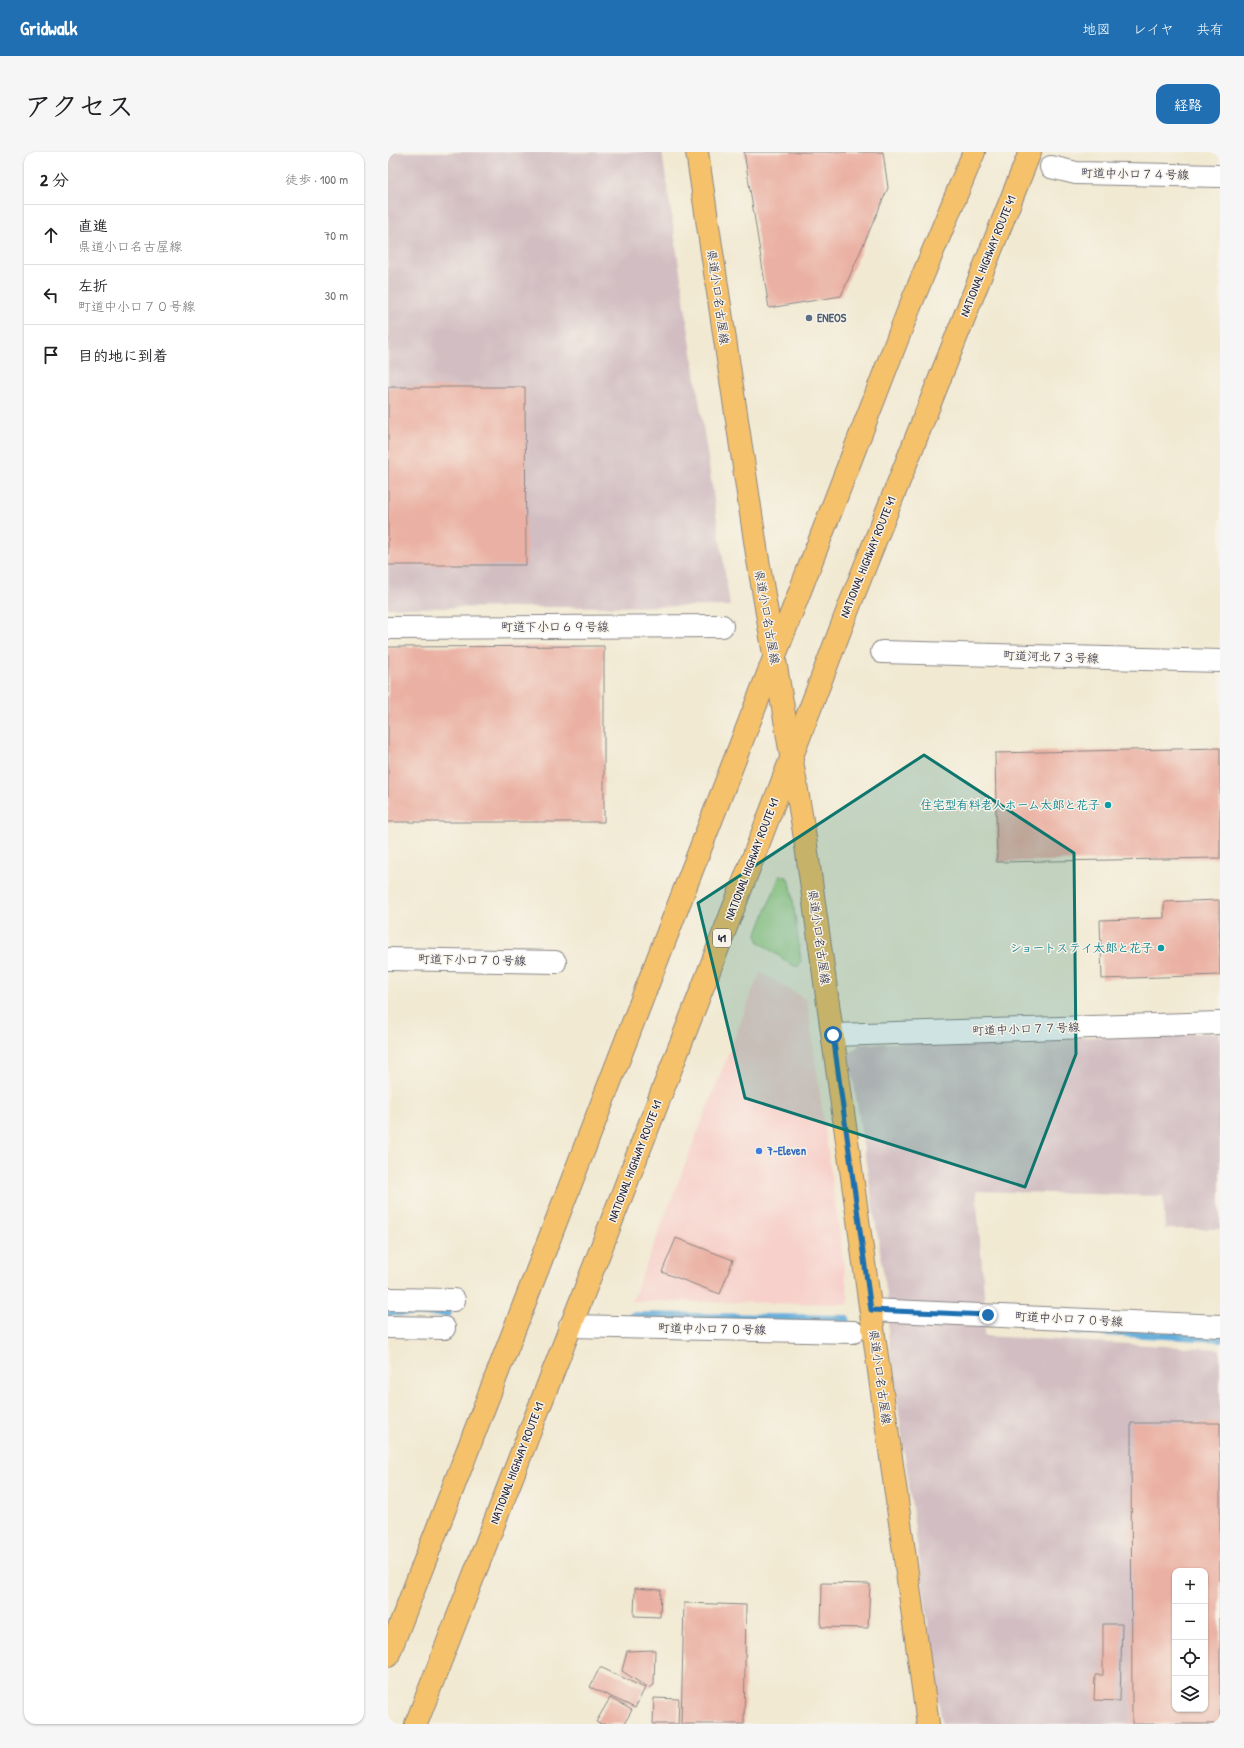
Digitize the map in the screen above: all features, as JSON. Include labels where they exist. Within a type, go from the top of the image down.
[{"type":"main road","name":"県道小口名古屋線","points":[[697,152],[757,554],[805,838],[928,1724]]},
{"type":"main road","points":[[388,1656],[906,317],[974,152]]},
{"type":"main road","name":"NATIONAL HIGHWAY ROUTE 41","points":[[416,1724],[852,599],[1030,152]]},
{"type":"street","name":"町道中小口７４号線","points":[[1051,167],[1076,173],[1220,176]]},
{"type":"street","name":"町道下小口６９号線","points":[[388,628],[722,626]]},
{"type":"street","name":"町道河北７３号線","points":[[882,652],[1220,661]]},
{"type":"street","name":"町道下小口７０号線","points":[[388,959],[555,962]]},
{"type":"street","name":"町道中小口７７号線","points":[[833,1035],[1220,1023]]},
{"type":"street","points":[[388,1299],[454,1300]]},
{"type":"street","name":"町道中小口７０号線","points":[[871,1310],[1220,1326]]},
{"type":"street","name":"町道中小口７０号線","points":[[570,1326],[853,1332]]},
{"type":"street","points":[[388,1328],[444,1328]]},
{"type":"highlighted area","points":[[924,755],[1074,853],[1076,1054],[1025,1187],[745,1098],[698,903]]},
{"type":"shaded area","points":[[388,152],[662,152],[730,606],[388,608]]},
{"type":"shaded area","name":"7-Eleven","points":[[760,972],[807,1000],[849,1304],[632,1301]]},
{"type":"shaded area","points":[[1220,1033],[1220,1229],[1165,1229],[1163,1196],[976,1191],[985,1306],[984,1336],[1220,1349],[1220,1724],[942,1724],[888,1334],[888,1302],[849,1054],[860,1044]]},
{"type":"green space","points":[[780,875],[787,877],[791,886],[801,961],[798,967],[790,964],[759,942],[757,938],[757,933]]},
{"type":"building","points":[[744,152],[883,152],[888,188],[841,296],[769,308]]},
{"type":"building","points":[[388,387],[525,387],[526,565],[388,565]]},
{"type":"building","points":[[604,646],[604,822],[388,822],[388,647]]},
{"type":"building","name":"住宅型有料老人ホーム太郎と花子","points":[[1220,748],[1220,858],[997,862],[995,753]]},
{"type":"building","name":"ショートステイ太郎と花子","points":[[1219,900],[1220,975],[1102,979],[1100,920],[1164,918],[1164,902]]},
{"type":"building","points":[[676,1238],[733,1260],[720,1294],[662,1272]]},
{"type":"building","points":[[1131,1423],[1220,1423],[1220,1724],[1132,1724]]},
{"type":"building","points":[[822,1583],[870,1584],[868,1628],[821,1627]]},
{"type":"building","points":[[635,1588],[661,1590],[660,1617],[634,1616]]},
{"type":"building","points":[[684,1603],[746,1605],[744,1724],[681,1724]]},
{"type":"building","points":[[1103,1624],[1122,1624],[1120,1701],[1094,1700],[1095,1675],[1103,1675]]},
{"type":"building","points":[[655,1650],[654,1685],[648,1688],[622,1671],[627,1651]]},
{"type":"building","points":[[600,1667],[645,1688],[635,1708],[590,1687]]},
{"type":"building","points":[[610,1698],[632,1710],[624,1724],[600,1724],[596,1722]]},
{"type":"building","points":[[654,1698],[679,1699],[678,1724],[653,1724]]},
{"type":"waterway","points":[[388,1312],[448,1313]]},
{"type":"waterway","points":[[633,1316],[846,1319]]},
{"type":"waterway","points":[[1067,1330],[1220,1338]]},
{"type":"place","name":"ENEOS","points":[[809,318]]},
{"type":"place","name":"住宅型有料老人ホーム太郎と花子","points":[[1108,805]]},
{"type":"place","name":"ショートステイ太郎と花子","points":[[1161,948]]},
{"type":"place","name":"7-Eleven","points":[[759,1151]]},
{"type":"route","points":[[833,1035],[871,1310],[988,1315]]}]
